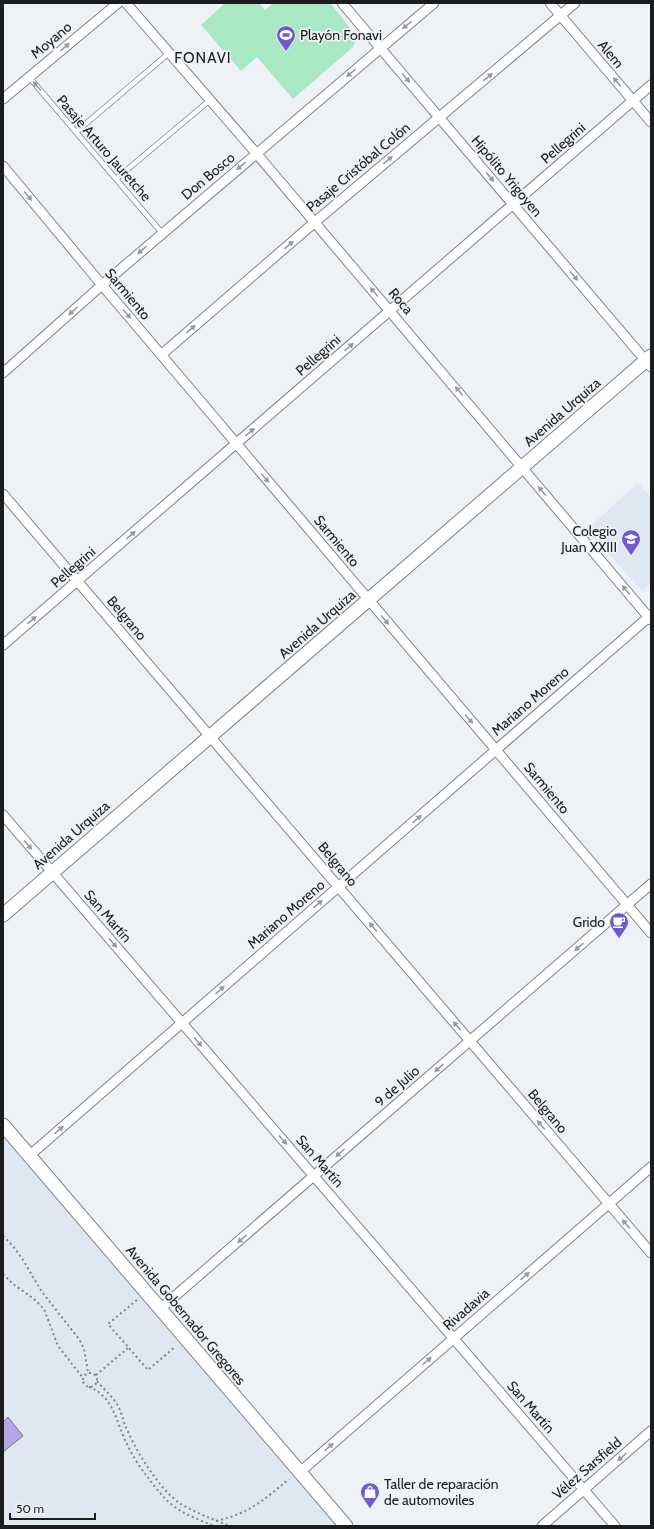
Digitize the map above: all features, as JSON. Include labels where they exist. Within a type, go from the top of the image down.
[{"type":"street","name":"Moyano","points":[[3,99],[118,3]]},
{"type":"street","name":"Roca","points":[[126,3],[315,222],[650,617]]},
{"type":"street","name":"Hipólito Yrigoyen","points":[[342,3],[649,361]]},
{"type":"street","name":"Don Bosco","points":[[3,373],[162,233],[434,3]]},
{"type":"street","name":"Alem","points":[[550,3],[651,122]]},
{"type":"street","name":"Pasaje Cristóbal Colón","points":[[161,355],[315,222],[575,3]]},
{"type":"street","name":"Pellegrini","points":[[3,645],[651,85]]},
{"type":"street","name":"Sarmiento","points":[[3,166],[236,444],[651,933]]},
{"type":"street","points":[[3,181],[10,175]]},
{"type":"street","name":"Avenida Urquiza","points":[[3,916],[523,467],[649,361]]},
{"type":"street","name":"Belgrano","points":[[3,494],[651,1253]]},
{"type":"street","name":"Mariano Moreno","points":[[30,1156],[650,617]]},
{"type":"street","name":"San Martín","points":[[3,815],[615,1526]]},
{"type":"street","name":"9 de Julio","points":[[160,1309],[651,884]]},
{"type":"street","name":"Avenida Gobernador Gregores","points":[[3,1125],[160,1309],[296,1474],[346,1526]]},
{"type":"street","name":"Rivadavia","points":[[296,1474],[651,1167]]},
{"type":"street","name":"Vélez Sarsfield","points":[[542,1526],[651,1431]]},
{"type":"lane","points":[[76,132],[170,53]]},
{"type":"lane","name":"Pasaje Arturo Jauretche","points":[[29,77],[162,233]]},
{"type":"lane","points":[[116,178],[210,100]]},
{"type":"path","points":[[3,1236],[24,1260],[42,1292],[79,1338],[84,1348],[88,1372],[83,1378]]},
{"type":"path","points":[[3,1274],[44,1309],[58,1346],[83,1378],[85,1385],[96,1389],[108,1400],[115,1412],[118,1425],[137,1462],[164,1497],[177,1509],[214,1526]]},
{"type":"path","points":[[138,1300],[108,1324],[148,1370],[176,1346]]},
{"type":"path","points":[[96,1375],[128,1348]]},
{"type":"path","points":[[88,1372],[92,1372],[96,1375]]},
{"type":"path","points":[[96,1375],[97,1382],[112,1397],[120,1410],[124,1423],[138,1453],[151,1472],[169,1493],[180,1504],[229,1526]]},
{"type":"path","points":[[89,1387],[94,1386],[97,1382]]},
{"type":"path","points":[[216,1520],[233,1517],[257,1505],[296,1474]]},
{"type":"shaded area","name":"Colegio Juan XXIII","points":[[638,483],[651,497],[651,583],[642,591],[587,529]]},
{"type":"shaded area","points":[[3,1125],[346,1526],[3,1526]]},
{"type":"green space","name":"Playón Fonavi","points":[[225,3],[259,3],[265,10],[273,3],[330,3],[355,34],[355,42],[353,47],[293,99],[257,57],[241,71],[201,25]]},
{"type":"building","points":[[8,1417],[23,1436],[3,1452],[3,1422]]},
{"type":"place","name":"Playón Fonavi","points":[[286,52]]},
{"type":"place","name":"Colegio Juan XXIII","points":[[631,556]]},
{"type":"place","name":"Grido","points":[[619,939]]},
{"type":"place","name":"Taller de reparación de automoviles","points":[[370,1509]]},
{"type":"district","name":"FONAVI","points":[[203,58]]}]
